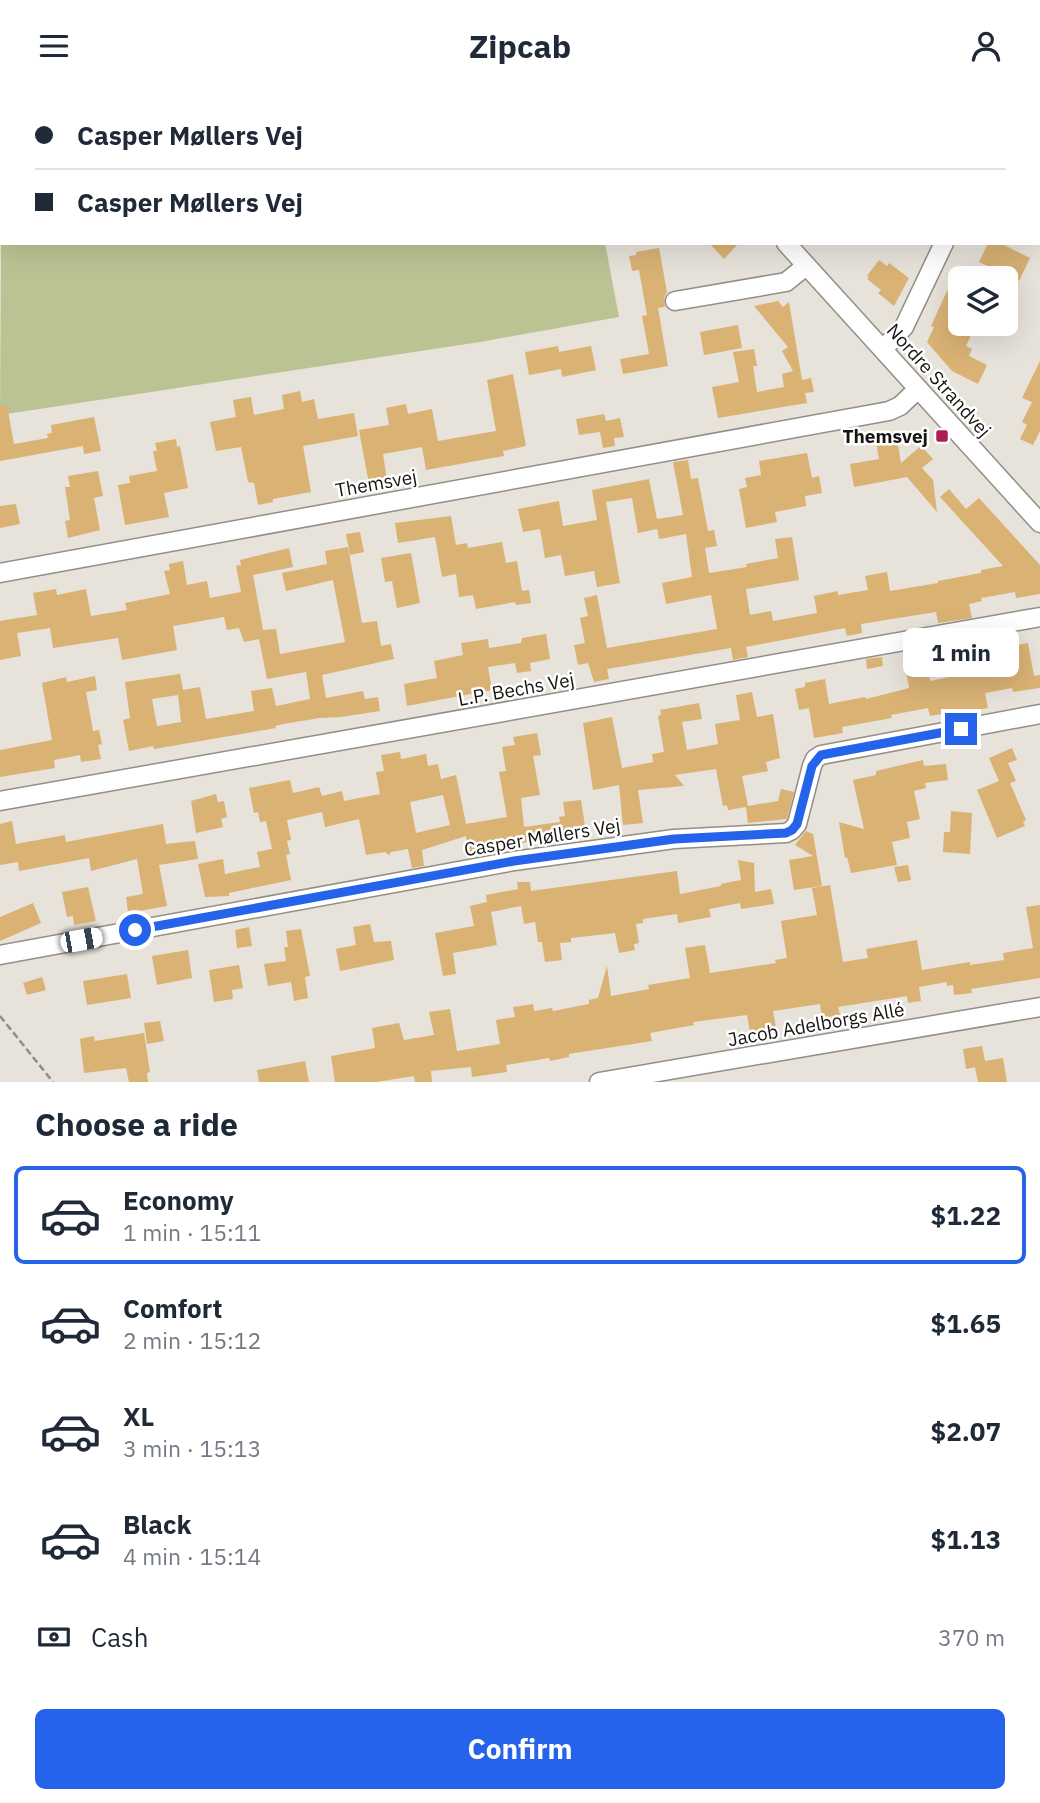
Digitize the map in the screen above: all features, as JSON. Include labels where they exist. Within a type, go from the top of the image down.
[{"type":"street","name":"Nordre Strandvej","points":[[788,245],[1040,523]]},
{"type":"street","points":[[883,349],[904,327],[943,245]]},
{"type":"street","points":[[675,301],[786,282],[806,266]]},
{"type":"street","name":"Themsvej","points":[[0,573],[889,411],[900,406],[918,389]]},
{"type":"street","name":"L.P. Bechs Vej","points":[[0,801],[1040,617]]},
{"type":"street","name":"Casper Møllers Vej","points":[[0,955],[514,861],[674,839],[786,833],[797,824],[812,766],[821,755],[1040,714]]},
{"type":"street","name":"Jacob Adelborgs Allé","points":[[599,1082],[1040,1007]]},
{"type":"path","points":[[0,1016],[53,1082]]},
{"type":"green space","points":[[1,245],[605,245],[619,317],[480,342],[0,415]]},
{"type":"building","points":[[711,245],[737,245],[724,259]]},
{"type":"building","points":[[987,245],[1004,245],[1030,258],[1019,281],[1018,266],[987,266],[979,262]]},
{"type":"building","points":[[659,248],[667,292],[664,298],[665,307],[658,308],[668,366],[623,374],[620,359],[649,354],[642,316],[647,315],[639,270],[632,271],[629,256]]},
{"type":"building","points":[[879,260],[887,266],[889,263],[909,278],[894,306],[878,293],[881,290],[867,279]]},
{"type":"building","points":[[947,291],[948,336],[971,336],[966,346],[972,349],[969,356],[987,365],[978,384],[952,371],[927,342],[934,327],[931,326]]},
{"type":"building","points":[[778,301],[783,307],[789,302],[802,380],[811,378],[814,392],[805,393],[807,403],[718,418],[712,387],[739,382],[733,352],[754,349],[757,366],[753,366],[757,392],[784,387],[782,374],[793,371],[782,351],[788,347],[754,306]]},
{"type":"building","points":[[738,325],[742,348],[704,355],[700,332]]},
{"type":"building","points":[[558,346],[559,352],[591,346],[596,370],[562,377],[561,369],[529,375],[525,352]]},
{"type":"building","points":[[1040,361],[1040,431],[1033,445],[1020,439],[1027,425],[1022,422],[1032,402],[1022,398]]},
{"type":"building","points":[[513,374],[526,446],[503,451],[504,456],[426,470],[422,447],[383,454],[387,480],[369,484],[359,430],[389,425],[386,408],[406,404],[408,414],[432,409],[438,441],[496,431],[487,380]]},
{"type":"building","points":[[300,391],[302,402],[314,399],[318,419],[354,413],[358,436],[303,446],[311,492],[273,499],[273,502],[258,505],[254,483],[248,482],[241,447],[216,451],[210,422],[236,417],[233,400],[251,397],[254,415],[284,409],[282,395]]},
{"type":"building","points":[[7,405],[14,444],[48,438],[47,434],[52,433],[51,425],[94,417],[101,451],[84,454],[83,446],[0,461],[0,406]]},
{"type":"building","points":[[604,414],[606,421],[620,418],[624,437],[614,438],[615,446],[603,448],[600,432],[579,435],[576,419]]},
{"type":"building","points":[[896,432],[901,463],[921,446],[933,459],[922,468],[933,480],[937,512],[907,477],[854,487],[850,464],[879,459],[875,436]]},
{"type":"building","points":[[176,439],[177,447],[180,446],[188,488],[164,493],[169,517],[125,525],[118,485],[130,483],[129,476],[157,471],[153,451],[157,451],[155,443]]},
{"type":"building","points":[[807,453],[812,478],[819,476],[822,493],[805,496],[806,506],[775,512],[777,522],[746,528],[739,489],[747,487],[745,478],[761,475],[759,461]]},
{"type":"building","points":[[688,460],[691,479],[698,478],[708,531],[714,530],[717,546],[705,548],[709,573],[747,567],[746,564],[778,558],[775,539],[792,537],[799,580],[746,589],[750,615],[771,611],[773,621],[817,613],[814,596],[838,591],[838,595],[868,590],[865,576],[887,572],[890,591],[938,583],[1003,566],[940,497],[949,489],[966,509],[979,498],[1040,565],[1040,594],[1016,598],[1015,592],[981,598],[982,601],[969,604],[972,618],[938,623],[936,612],[861,624],[862,633],[847,636],[845,628],[746,647],[748,657],[733,660],[731,648],[607,669],[609,679],[594,682],[588,663],[578,665],[574,645],[585,643],[580,618],[588,616],[584,598],[597,595],[607,648],[717,629],[711,595],[666,604],[662,583],[692,577],[686,534],[659,539],[657,529],[638,533],[632,498],[606,502],[620,583],[597,587],[594,571],[565,576],[561,555],[545,558],[540,529],[523,532],[518,509],[559,501],[563,526],[597,520],[592,490],[649,479],[657,519],[683,515],[673,462]]},
{"type":"building","points":[[98,471],[103,496],[94,498],[100,530],[68,538],[65,521],[70,520],[65,487],[70,487],[68,476]]},
{"type":"building","points":[[16,504],[20,524],[0,528],[0,506]]},
{"type":"building","points":[[451,516],[456,545],[467,543],[468,548],[502,542],[506,563],[517,561],[522,591],[529,590],[531,603],[516,605],[515,602],[476,609],[473,595],[459,597],[456,574],[442,577],[435,537],[398,543],[395,523]]},
{"type":"building","points":[[360,532],[364,552],[350,555],[346,534]]},
{"type":"building","points":[[348,547],[362,623],[377,621],[381,646],[391,644],[394,659],[322,675],[326,698],[363,691],[365,699],[378,697],[380,711],[320,718],[283,724],[275,726],[276,728],[129,751],[123,720],[130,718],[125,682],[180,674],[183,690],[200,687],[206,719],[254,711],[251,691],[272,688],[276,706],[310,699],[306,672],[267,679],[259,639],[244,642],[239,628],[227,630],[224,617],[173,626],[177,650],[122,660],[118,638],[53,648],[50,628],[17,633],[21,656],[0,660],[0,621],[37,615],[33,593],[56,589],[57,595],[86,589],[91,616],[127,610],[125,603],[170,594],[164,571],[170,570],[169,564],[183,561],[187,585],[207,581],[210,598],[241,592],[236,566],[241,565],[240,560],[289,548],[293,567],[253,575],[263,630],[276,629],[280,654],[345,642],[333,580],[286,591],[282,573],[327,564],[325,551]],"holes":[[[178,695],[181,722],[157,726],[152,699]]]},
{"type":"building","points":[[411,553],[420,603],[397,608],[392,581],[385,582],[381,558]]},
{"type":"building","points":[[546,634],[550,659],[530,663],[531,671],[517,673],[515,663],[488,667],[492,690],[407,706],[404,684],[437,678],[434,661],[463,655],[461,643],[488,639],[489,648],[521,643],[522,638]]},
{"type":"building","points":[[1028,643],[1034,676],[1040,675],[1040,688],[1013,692],[1012,688],[985,693],[988,708],[930,716],[928,708],[842,727],[843,733],[814,738],[809,708],[799,710],[795,689],[805,687],[805,683],[825,679],[829,704],[865,697],[866,699],[909,688],[906,671],[928,667],[930,681],[968,673],[968,676],[982,675],[1009,670],[1006,647]]},
{"type":"building","points":[[882,657],[883,666],[867,669],[866,659]]},
{"type":"building","points":[[95,676],[97,690],[86,692],[93,731],[99,730],[101,759],[81,762],[80,755],[54,760],[55,768],[0,777],[0,750],[52,740],[42,683],[66,677],[67,682]]},
{"type":"building","points":[[752,692],[757,717],[773,714],[780,758],[766,762],[768,771],[742,776],[748,806],[778,801],[781,789],[794,792],[787,819],[748,823],[746,807],[728,810],[727,805],[723,806],[716,769],[675,775],[684,786],[638,790],[643,823],[623,825],[619,785],[593,790],[583,723],[612,717],[622,768],[653,762],[652,754],[664,752],[658,716],[661,715],[660,710],[699,703],[702,719],[682,722],[687,750],[718,744],[715,724],[740,720],[736,695]]},
{"type":"building","points":[[537,733],[541,755],[533,756],[540,795],[521,798],[524,827],[560,822],[559,817],[565,816],[563,802],[581,800],[586,832],[469,852],[466,836],[422,850],[424,866],[412,868],[408,849],[391,852],[389,855],[385,852],[366,855],[359,819],[325,827],[322,812],[287,820],[291,840],[287,841],[290,854],[286,855],[291,880],[229,893],[229,896],[205,897],[198,864],[223,859],[225,874],[260,867],[257,852],[272,849],[266,821],[260,822],[258,812],[254,813],[249,788],[290,780],[293,793],[319,787],[322,796],[342,791],[344,801],[380,794],[376,772],[384,771],[381,755],[400,752],[401,759],[426,754],[428,766],[438,764],[441,779],[456,775],[466,824],[507,817],[499,772],[506,771],[502,747],[515,745],[513,737]],"holes":[[[443,795],[450,825],[416,833],[410,802]]]},
{"type":"building","points":[[1012,748],[1017,760],[1008,763],[1016,781],[1010,783],[1026,820],[1023,822],[1025,826],[997,838],[977,790],[999,781],[989,758]]},
{"type":"building","points":[[923,760],[924,766],[946,764],[948,780],[925,783],[926,788],[914,791],[920,819],[907,822],[910,838],[892,842],[897,865],[851,873],[847,857],[845,858],[839,822],[864,829],[853,780],[876,775],[876,771]]},
{"type":"building","points":[[216,794],[218,802],[224,801],[227,817],[221,819],[223,827],[196,833],[191,801]]},
{"type":"building","points":[[951,811],[972,813],[970,854],[943,852],[944,832],[950,832]]},
{"type":"building","points":[[12,821],[16,844],[65,835],[66,842],[163,824],[166,844],[195,841],[198,859],[159,865],[167,906],[128,913],[126,897],[143,894],[137,859],[91,871],[89,858],[19,871],[18,862],[0,865],[0,824]]},
{"type":"building","points":[[806,831],[813,834],[822,886],[794,890],[789,860],[813,856],[795,845]]},
{"type":"building","points":[[738,860],[754,863],[755,892],[771,889],[774,904],[741,909],[740,903],[709,909],[711,917],[678,923],[677,914],[643,919],[643,923],[636,924],[639,943],[634,944],[635,950],[619,953],[615,933],[571,938],[571,942],[560,943],[562,960],[545,962],[542,942],[538,942],[533,907],[535,922],[524,924],[521,906],[491,912],[497,945],[453,953],[456,974],[443,976],[435,933],[474,926],[470,906],[487,902],[486,895],[518,889],[517,882],[530,882],[531,891],[677,871],[680,894],[741,880]]},
{"type":"building","points":[[908,865],[911,880],[898,882],[894,867]]},
{"type":"building","points":[[830,885],[843,962],[868,958],[866,949],[917,940],[922,970],[970,962],[970,965],[1004,960],[1003,953],[1033,948],[1026,907],[1040,905],[1040,978],[971,989],[972,993],[954,995],[953,985],[947,986],[947,982],[919,987],[921,1001],[908,1003],[907,996],[838,1007],[840,1015],[822,1018],[820,1004],[773,1011],[776,1028],[750,1032],[747,1015],[693,1022],[694,1025],[650,1033],[652,1041],[569,1054],[569,1057],[550,1061],[549,1058],[506,1065],[507,1072],[472,1077],[471,1067],[431,1071],[432,1082],[415,1082],[414,1076],[376,1082],[335,1082],[331,1056],[375,1048],[372,1028],[399,1023],[404,1040],[434,1035],[429,1012],[450,1009],[457,1051],[500,1044],[496,1020],[515,1017],[513,1007],[533,1004],[534,1011],[552,1008],[553,1011],[589,1004],[589,1000],[598,998],[607,966],[611,996],[649,989],[648,985],[690,978],[685,948],[705,945],[710,973],[776,963],[775,960],[787,958],[781,921],[817,915],[812,888]]},
{"type":"building","points":[[88,887],[96,921],[74,925],[73,916],[67,917],[62,892]]},
{"type":"building","points":[[33,903],[41,923],[0,941],[0,917]]},
{"type":"building","points":[[370,924],[374,942],[391,941],[394,960],[340,971],[336,949],[356,945],[353,927]]},
{"type":"building","points":[[249,927],[252,946],[237,948],[235,930]]},
{"type":"building","points":[[301,929],[310,976],[305,977],[308,998],[294,1001],[291,982],[268,986],[264,964],[286,961],[286,931]]},
{"type":"building","points":[[188,950],[192,978],[157,985],[152,956]]},
{"type":"building","points":[[239,965],[243,988],[232,990],[233,999],[214,1002],[209,970]]},
{"type":"building","points":[[127,974],[131,998],[87,1005],[83,981]]},
{"type":"building","points":[[42,977],[46,990],[27,995],[23,983]]},
{"type":"building","points":[[160,1021],[164,1041],[147,1044],[144,1023]]},
{"type":"building","points":[[144,1033],[150,1072],[147,1073],[148,1082],[129,1082],[126,1068],[84,1073],[80,1039],[94,1036],[95,1041]]},
{"type":"building","points":[[982,1046],[985,1061],[1003,1058],[1007,1082],[978,1082],[975,1067],[966,1069],[963,1049]]},
{"type":"building","points":[[305,1061],[309,1082],[259,1082],[257,1070]]},
{"type":"place","name":"Themsvej","points":[[942,436]]},
{"type":"route","points":[[135,930],[514,861],[674,839],[786,833],[797,824],[809,774],[815,759],[821,755],[961,729]]}]
